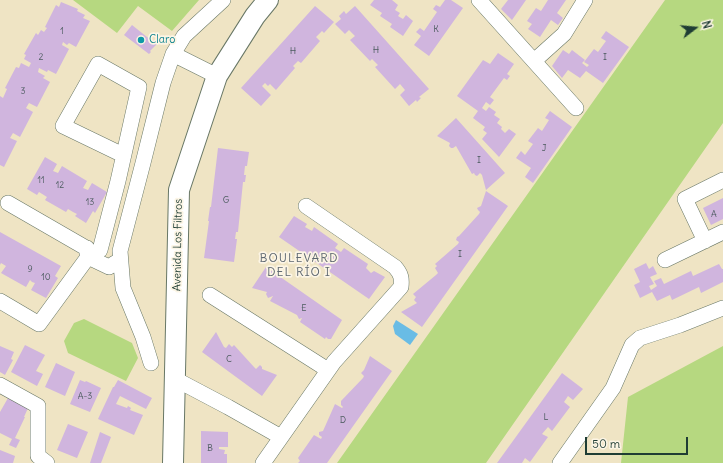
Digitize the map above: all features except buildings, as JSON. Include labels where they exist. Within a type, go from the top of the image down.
[{"type":"main road","name":"Avenida Los Filtros","points":[[173,463],[179,190],[216,76],[255,16],[268,0]]},
{"type":"street","points":[[151,363],[143,337],[123,288],[118,264],[120,251],[162,83],[173,54],[184,36],[223,0]]},
{"type":"street","points":[[479,0],[576,108]]},
{"type":"street","points":[[534,62],[564,34],[585,0]]},
{"type":"street","points":[[173,54],[216,76]]},
{"type":"street","points":[[0,301],[39,324],[91,252],[118,181],[139,87],[98,64],[63,126],[123,155]]},
{"type":"street","points":[[705,241],[685,199],[723,180]]},
{"type":"street","points":[[8,202],[91,252],[109,267],[118,264]]},
{"type":"street","points":[[263,463],[334,362],[401,287],[402,280],[396,267],[306,206]]},
{"type":"street","points":[[666,260],[723,232]]},
{"type":"street","points":[[210,295],[328,370]]},
{"type":"street","points":[[560,463],[613,388],[632,345],[640,338],[680,325],[723,308]]},
{"type":"street","points":[[175,379],[281,437]]},
{"type":"street","points":[[0,385],[38,406],[40,461]]},
{"type":"green space","points":[[73,0],[199,0],[172,31],[138,6],[117,33]]},
{"type":"green space","points":[[665,0],[723,0],[723,123],[486,463],[337,463]]},
{"type":"green space","points":[[84,319],[132,343],[138,358],[126,381],[68,353],[64,341],[74,323]]},
{"type":"green space","points":[[723,346],[723,463],[621,463],[628,397]]},
{"type":"water","points":[[396,320],[418,334],[410,345],[395,334],[393,326]]},
{"type":"place","name":"Claro","points":[[141,40]]},
{"type":"district","name":"BOULEVARD DEL RÍO I","points":[[299,266]]}]
